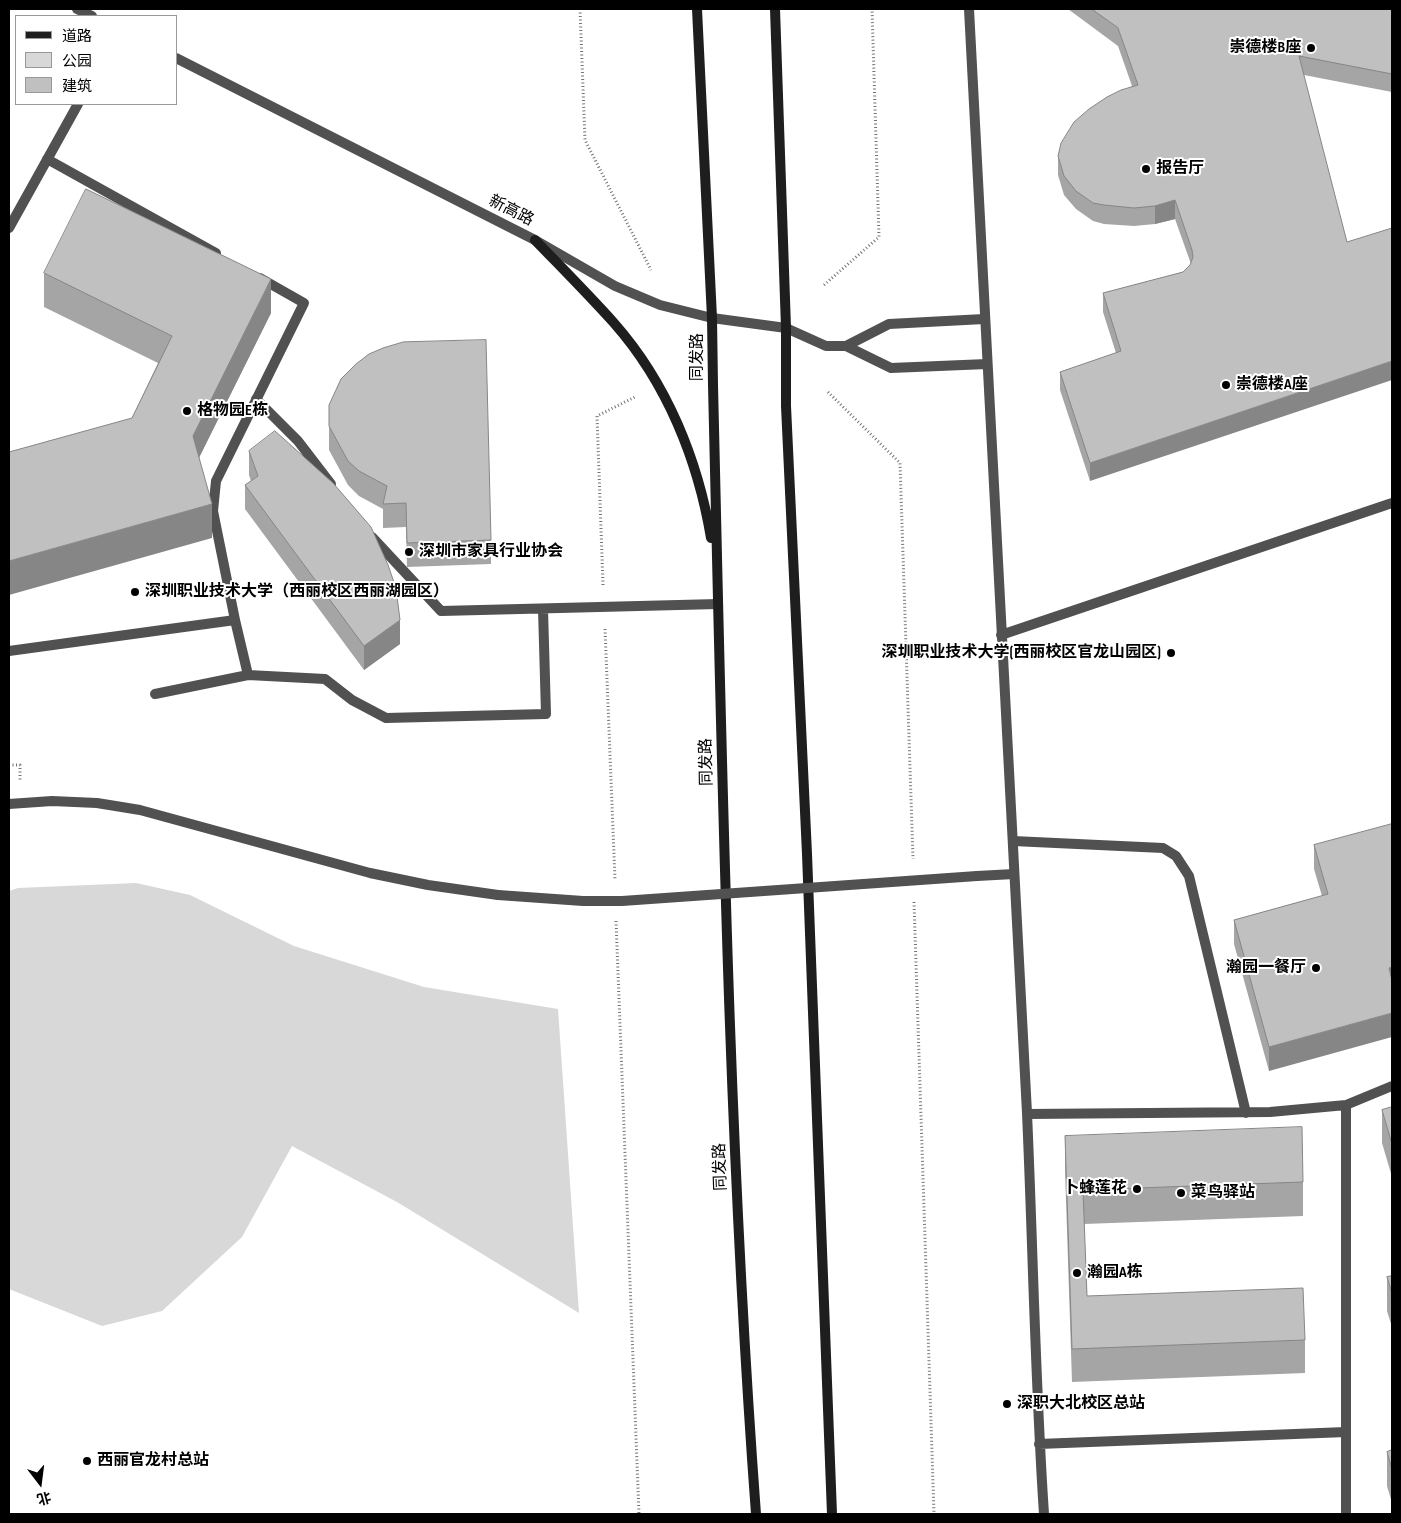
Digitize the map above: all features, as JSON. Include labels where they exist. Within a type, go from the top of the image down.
[{"type":"main road","name":"同发路","points":[[696,9],[712,318],[723,822],[739,1249],[756,1514]]},
{"type":"main road","points":[[775,9],[786,328],[787,416],[807,854],[832,1514]]},
{"type":"main road","points":[[535,240],[614,323],[644,362],[669,404],[686,443],[698,483],[710,529],[717,571]]},
{"type":"street","points":[[77,9],[90,15]]},
{"type":"street","points":[[969,9],[986,364],[1027,1114],[1039,1444],[1044,1514]]},
{"type":"street","name":"新高路","points":[[178,59],[535,240],[615,286],[660,305],[712,318],[786,328],[826,346],[846,346]]},
{"type":"street","points":[[9,228],[77,105]]},
{"type":"street","points":[[47,159],[227,260]]},
{"type":"street","points":[[248,675],[213,511],[216,481],[304,302],[253,274]]},
{"type":"street","points":[[846,346],[889,324],[984,319]]},
{"type":"street","points":[[846,346],[892,368],[986,364]]},
{"type":"street","points":[[256,399],[298,441],[338,494]]},
{"type":"street","points":[[1002,635],[1392,503]]},
{"type":"street","points":[[366,529],[376,543],[441,611],[718,604]]},
{"type":"street","points":[[155,694],[248,675],[325,679],[352,700],[386,718],[546,714],[543,609]]},
{"type":"street","points":[[9,651],[235,620]]},
{"type":"street","points":[[9,804],[52,801],[97,804],[140,810],[370,873],[428,885],[498,895],[583,901],[622,901],[1014,874]]},
{"type":"street","points":[[1013,841],[1163,848],[1176,856],[1189,876],[1192,885],[1246,1113]]},
{"type":"street","points":[[1027,1114],[1246,1113],[1346,1105],[1392,1086]]},
{"type":"street","points":[[1346,1105],[1346,1514]]},
{"type":"street","points":[[1039,1444],[1346,1432]]},
{"type":"path","points":[[580,9],[585,140],[651,270]]},
{"type":"path","points":[[824,285],[878,237],[872,9]]},
{"type":"path","points":[[828,392],[900,464],[913,860]]},
{"type":"path","points":[[603,585],[597,416],[635,397]]},
{"type":"path","points":[[605,625],[615,885]]},
{"type":"path","points":[[914,900],[934,1514]]},
{"type":"path","points":[[616,915],[639,1514]]},
{"type":"green space","points":[[136,883],[190,895],[294,946],[424,987],[558,1009],[579,1313],[397,1202],[292,1146],[242,1237],[162,1311],[102,1326],[9,1289],[9,891],[18,888]]},
{"type":"building","points":[[1092,9],[1392,9],[1392,74],[1299,56],[1347,242],[1392,228],[1392,361],[1090,463],[1060,372],[1121,351],[1103,293],[1183,272],[1190,265],[1193,257],[1175,200],[1155,206],[1134,208],[1093,203],[1076,191],[1064,176],[1058,156],[1061,143],[1074,122],[1107,97],[1138,85],[1118,28]]},
{"type":"building","name":"格物园E栋","points":[[86,189],[271,279],[193,436],[212,504],[9,561],[9,452],[132,418],[172,336],[44,273]]},
{"type":"building","points":[[486,340],[491,540],[407,543],[406,503],[383,504],[387,486],[359,471],[348,461],[329,426],[329,405],[341,379],[369,354],[383,348],[403,342]]},
{"type":"building","points":[[275,431],[333,483],[371,527],[388,565],[396,588],[400,620],[364,646],[245,485],[258,476],[249,451]]},
{"type":"building","name":"瀚园一餐厅","points":[[1392,824],[1392,967],[1389,968],[1392,981],[1392,1013],[1269,1047],[1234,920],[1328,894],[1314,845]]},
{"type":"building","points":[[1392,1107],[1392,1144],[1382,1110]]},
{"type":"building","points":[[1302,1127],[1303,1182],[1083,1190],[1087,1296],[1303,1288],[1305,1340],[1072,1349],[1065,1136]]},
{"type":"building","points":[[1392,1276],[1392,1293],[1387,1277]]},
{"type":"building","points":[[1392,1450],[1392,1469],[1387,1452]]},
{"type":"place","name":"崇德楼B座","points":[[1311,48]]},
{"type":"place","name":"报告厅","points":[[1146,169]]},
{"type":"place","name":"崇德楼A座","points":[[1226,385]]},
{"type":"place","name":"格物园E栋","points":[[187,411]]},
{"type":"place","name":"深圳市家具行业协会","points":[[409,552]]},
{"type":"place","name":"深圳职业技术大学（西丽校区西丽湖园区）","points":[[135,592]]},
{"type":"place","name":"深圳职业技术大学(西丽校区官龙山园区)","points":[[1171,653]]},
{"type":"place","name":"瀚园一餐厅","points":[[1316,968]]},
{"type":"place","name":"卜蜂莲花","points":[[1137,1189]]},
{"type":"place","name":"菜鸟驿站","points":[[1181,1193]]},
{"type":"place","name":"瀚园A栋","points":[[1077,1273]]},
{"type":"place","name":"深职大北校区总站","points":[[1007,1404]]},
{"type":"place","name":"西丽官龙村总站","points":[[87,1461]]}]
